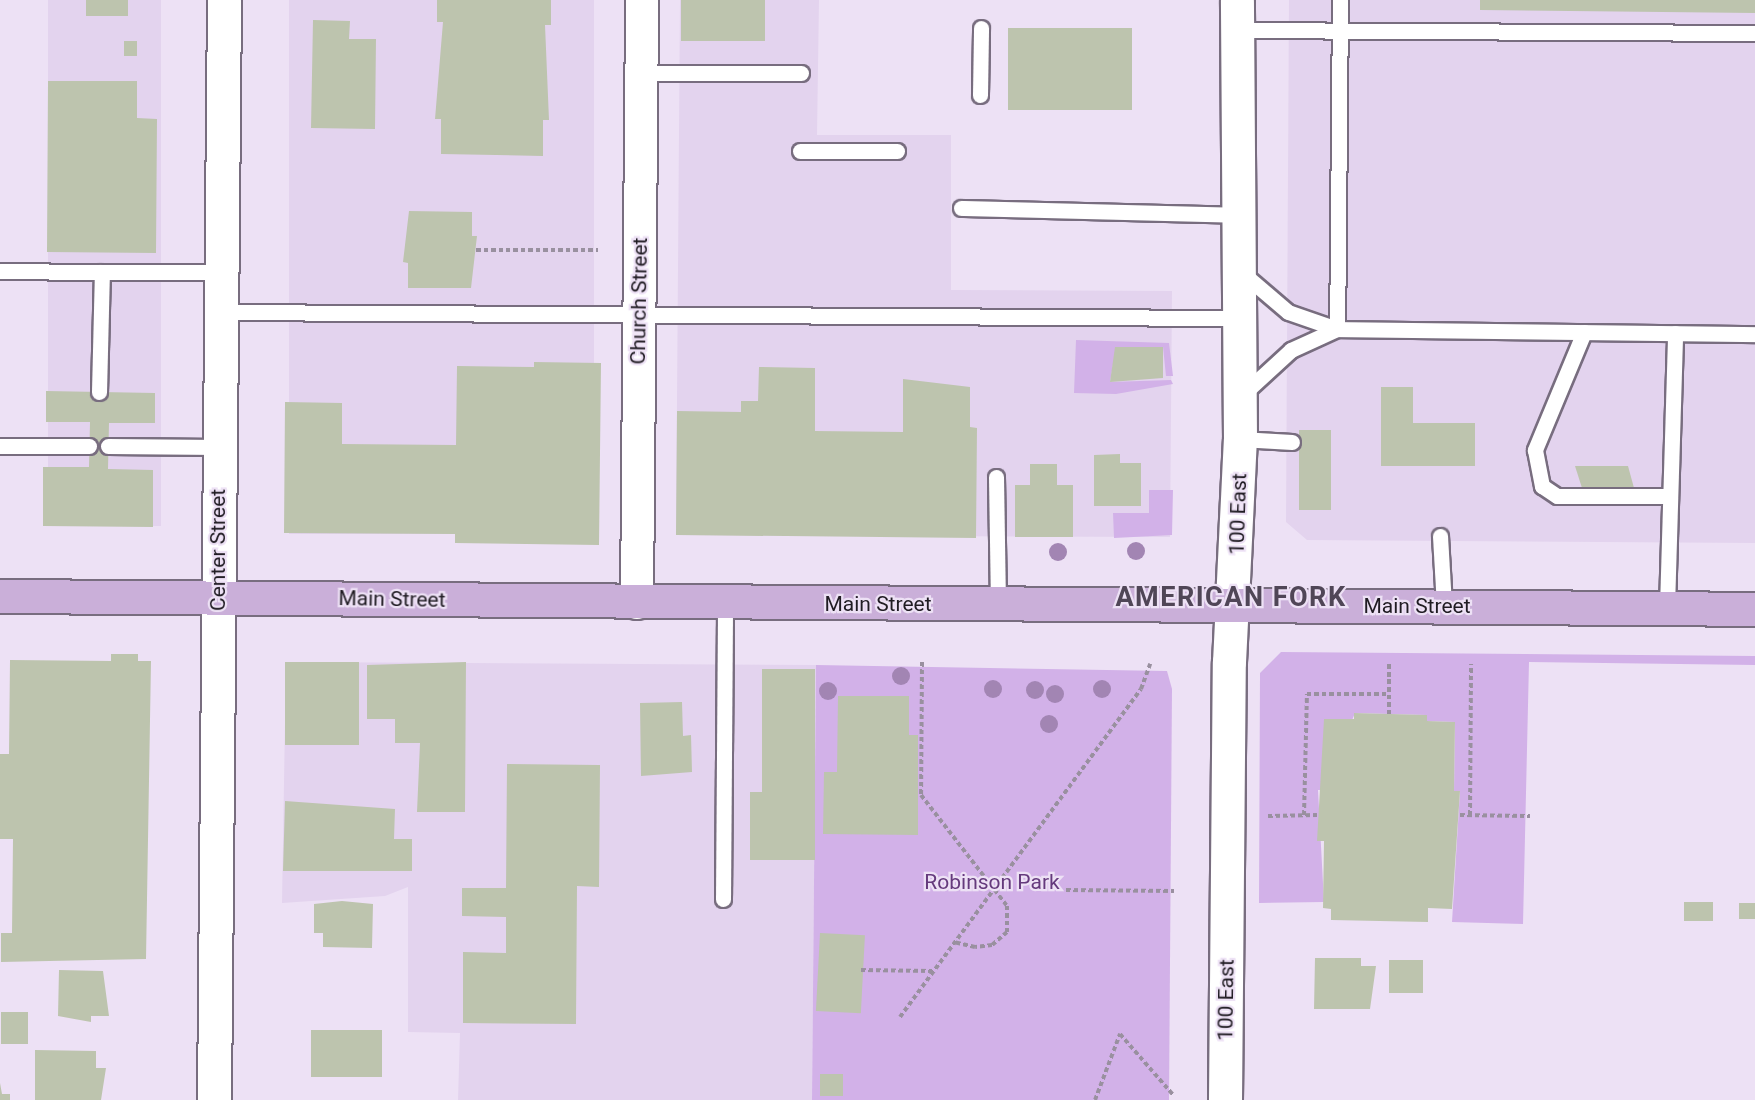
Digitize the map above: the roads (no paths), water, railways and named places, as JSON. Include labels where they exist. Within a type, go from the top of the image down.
[{"type":"main road","name":"Main Street","points":[[0,596],[637,603],[1755,609]]},
{"type":"street","name":"Center Street","points":[[214,1100],[224,0]]},
{"type":"street","name":"Church Street","points":[[637,603],[642,0]]},
{"type":"street","name":"100 East","points":[[1225,1100],[1233,607],[1240,439],[1237,15]]},
{"type":"lane","points":[[1337,329],[1340,0]]},
{"type":"lane","points":[[1237,15],[1340,31],[1755,33]]},
{"type":"lane","points":[[980,95],[981,28]]},
{"type":"lane","points":[[641,73],[801,73]]},
{"type":"lane","points":[[800,152],[897,152]]},
{"type":"lane","points":[[961,208],[1238,215]]},
{"type":"lane","points":[[0,271],[221,272]]},
{"type":"lane","points":[[1239,271],[1288,312],[1337,329],[1755,334]]},
{"type":"lane","points":[[99,392],[102,272]]},
{"type":"lane","points":[[220,312],[1240,318]]},
{"type":"lane","points":[[1240,397],[1291,350],[1337,329]]},
{"type":"lane","points":[[1584,332],[1535,450],[1542,486],[1557,496],[1670,496]]},
{"type":"lane","points":[[1667,607],[1675,333]]},
{"type":"lane","points":[[1240,439],[1292,442]]},
{"type":"lane","points":[[0,446],[89,446]]},
{"type":"lane","points":[[108,446],[219,447]]},
{"type":"lane","points":[[996,477],[998,605]]},
{"type":"lane","points":[[1440,536],[1444,606]]},
{"type":"lane","points":[[723,899],[724,603]]},
{"type":"district","name":"AMERICAN FORK","points":[[1231,598]]},
{"type":"park label","name":"Robinson Park","points":[[992,882]]}]
